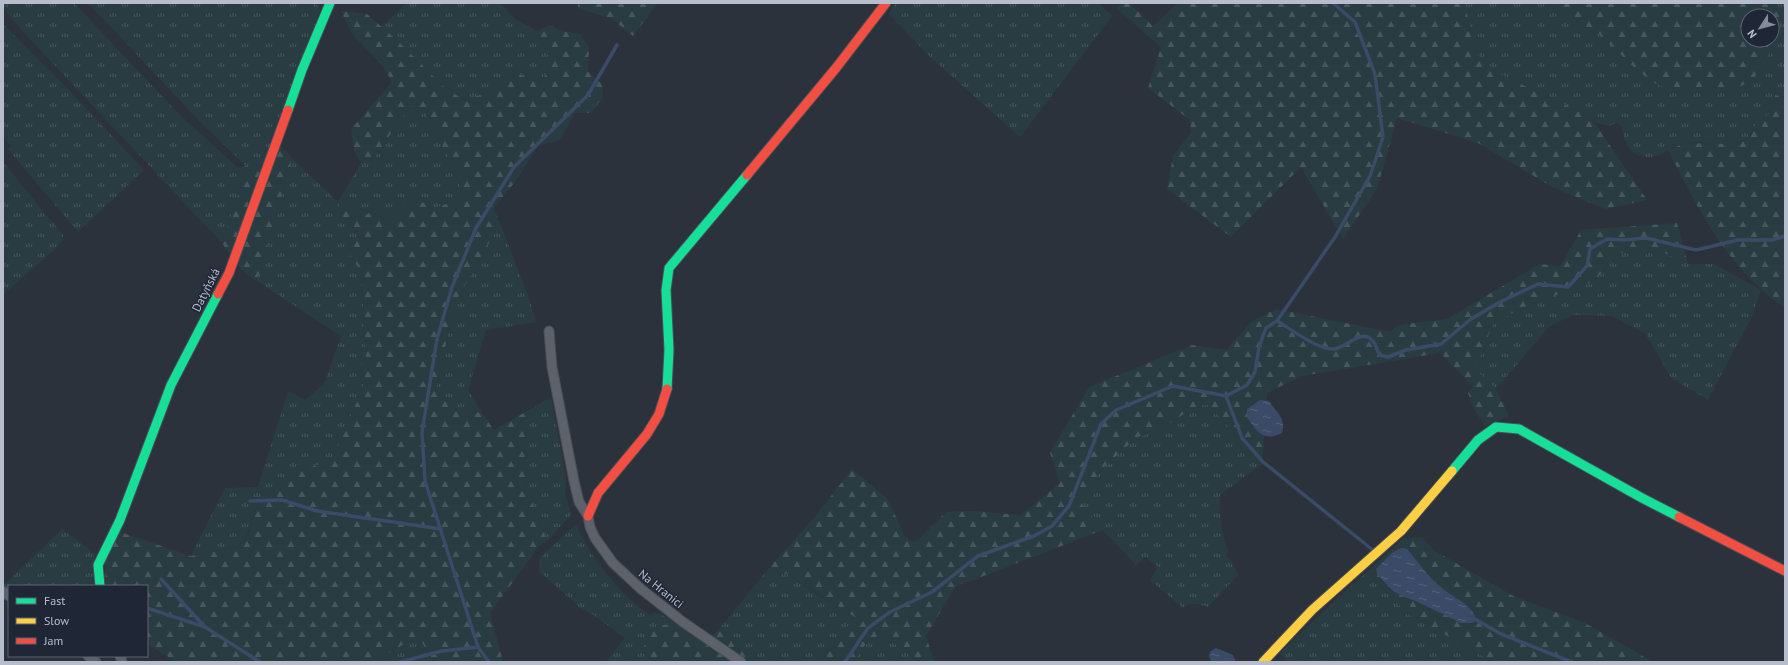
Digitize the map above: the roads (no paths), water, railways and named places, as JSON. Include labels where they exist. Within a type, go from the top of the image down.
[{"type":"street","points":[[588,516],[598,493],[647,434],[661,408],[668,381],[669,350],[666,290],[669,268],[836,68],[886,3]]},
{"type":"street","name":"Datyňská","points":[[100,585],[98,565],[120,520],[171,385],[229,273],[327,5]]},
{"type":"street","name":"Na Hranici","points":[[549,331],[552,367],[579,502],[588,516],[590,527],[601,549],[618,569],[641,590],[741,662]]},
{"type":"street","points":[[1263,662],[1312,610],[1401,531],[1478,440],[1496,427],[1519,429],[1642,498],[1785,571]]},
{"type":"water","points":[[1260,400],[1269,401],[1278,412],[1283,424],[1282,433],[1275,436],[1265,436],[1257,431],[1247,417],[1247,409]]},
{"type":"water","points":[[1401,548],[1408,550],[1428,575],[1446,592],[1467,605],[1474,614],[1476,620],[1473,623],[1461,623],[1393,591],[1377,574],[1376,569],[1392,553]]},
{"type":"water","points":[[1216,648],[1233,655],[1236,662],[1211,662],[1209,655],[1211,651]]},
{"type":"waterway","points":[[1277,321],[1335,237],[1370,176],[1383,137],[1375,74],[1355,22],[1333,3]]},
{"type":"waterway","points":[[489,662],[478,647],[425,481],[422,432],[437,339],[452,287],[476,228],[514,167],[588,95],[617,45]]},
{"type":"waterway","points":[[845,662],[868,628],[890,612],[932,592],[978,556],[1034,536],[1052,526],[1069,506],[1101,424],[1116,410],[1173,386],[1226,396],[1247,385],[1255,372],[1259,347],[1266,328],[1277,321],[1313,343],[1328,348],[1338,348],[1360,337],[1368,337],[1374,342],[1379,355],[1388,357],[1406,350],[1441,344],[1471,319],[1502,301],[1538,284],[1568,287],[1587,266],[1590,249],[1607,239],[1625,240],[1646,238],[1696,250],[1738,240],[1772,240],[1785,236]]},
{"type":"waterway","points":[[1226,396],[1242,438],[1263,462],[1374,551]]},
{"type":"waterway","points":[[250,501],[282,500],[317,511],[441,529]]},
{"type":"waterway","points":[[161,579],[205,627],[260,662]]},
{"type":"waterway","points":[[148,608],[205,627]]},
{"type":"waterway","points":[[1473,618],[1501,634],[1572,662]]},
{"type":"waterway","points":[[400,662],[442,651],[478,647]]}]
